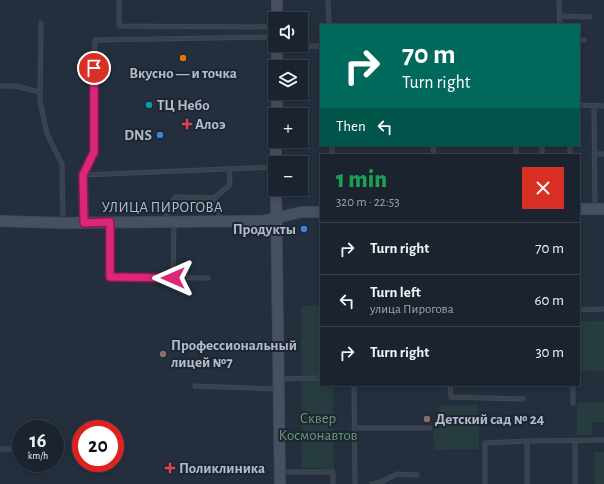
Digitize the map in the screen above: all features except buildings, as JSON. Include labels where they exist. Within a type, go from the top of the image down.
[{"type":"main road","points":[[276,0],[277,12]]},
{"type":"main road","points":[[276,196],[280,484]]},
{"type":"main road","points":[[580,209],[600,209]]},
{"type":"main road","name":"УЛИЦА ПИРОГОВА","points":[[0,221],[63,223],[263,221],[302,212],[320,212]]},
{"type":"lane","points":[[119,0],[119,26],[268,27]]},
{"type":"lane","points":[[328,0],[329,24]]},
{"type":"lane","points":[[559,0],[560,24]]},
{"type":"lane","points":[[559,16],[590,17]]},
{"type":"lane","points":[[41,23],[40,101],[47,134],[62,164],[63,223]]},
{"type":"lane","points":[[84,223],[83,175],[94,152],[94,40],[268,43]]},
{"type":"lane","points":[[308,45],[320,46]]},
{"type":"lane","points":[[0,86],[15,86],[40,92]]},
{"type":"lane","points":[[580,105],[604,106]]},
{"type":"lane","points":[[594,106],[594,154],[600,209]]},
{"type":"lane","points":[[594,154],[604,154]]},
{"type":"lane","points":[[83,175],[268,167]]},
{"type":"lane","points":[[163,222],[174,197],[214,198],[230,185],[230,169]]},
{"type":"lane","points":[[214,198],[221,222]]},
{"type":"lane","points":[[110,222],[110,277],[208,278]]},
{"type":"lane","points":[[173,278],[174,222]]},
{"type":"lane","points":[[580,310],[604,309]]},
{"type":"lane","points":[[195,386],[278,384],[320,378]]},
{"type":"lane","points":[[354,386],[354,484]]},
{"type":"lane","points":[[450,386],[451,397],[523,399]]},
{"type":"lane","points":[[572,403],[573,386]]},
{"type":"lane","points":[[354,428],[430,428]]},
{"type":"lane","points":[[575,440],[575,484]]},
{"type":"lane","points":[[486,484],[486,443],[604,440]]},
{"type":"lane","points":[[527,441],[527,484]]},
{"type":"lane","points":[[0,449],[12,449]]},
{"type":"lane","points":[[279,472],[333,472],[333,484]]},
{"type":"lane","points":[[372,484],[381,482],[397,474],[417,475]]},
{"type":"green space","name":"Сквер Космонавтов","points":[[301,306],[320,306],[320,386],[333,386],[334,469],[302,468]]},
{"type":"green space","points":[[580,321],[604,321],[604,371],[580,371]]},
{"type":"green space","points":[[577,403],[604,403],[604,422],[592,422],[592,435],[577,435]]},
{"type":"green space","points":[[478,405],[479,449],[434,450],[433,429],[440,429],[439,406]]},
{"type":"green space","points":[[594,452],[604,452],[604,484],[595,484]]},
{"type":"place","name":"Вкусно — и точка","points":[[183,58]]},
{"type":"place","name":"ТЦ Небо","points":[[149,105]]},
{"type":"place","name":"Алоэ","points":[[187,124]]},
{"type":"place","name":"DNS","points":[[160,135]]},
{"type":"place","name":"Продукты","points":[[304,229]]},
{"type":"place","name":"Профессиональный лицей №7","points":[[163,354]]},
{"type":"place","name":"Детский сад № 24","points":[[427,419]]},
{"type":"place","name":"Поликлиника","points":[[170,468]]},
{"type":"route","points":[[94,68],[94,152],[83,175],[84,223],[110,222],[110,277],[173,278]]}]
